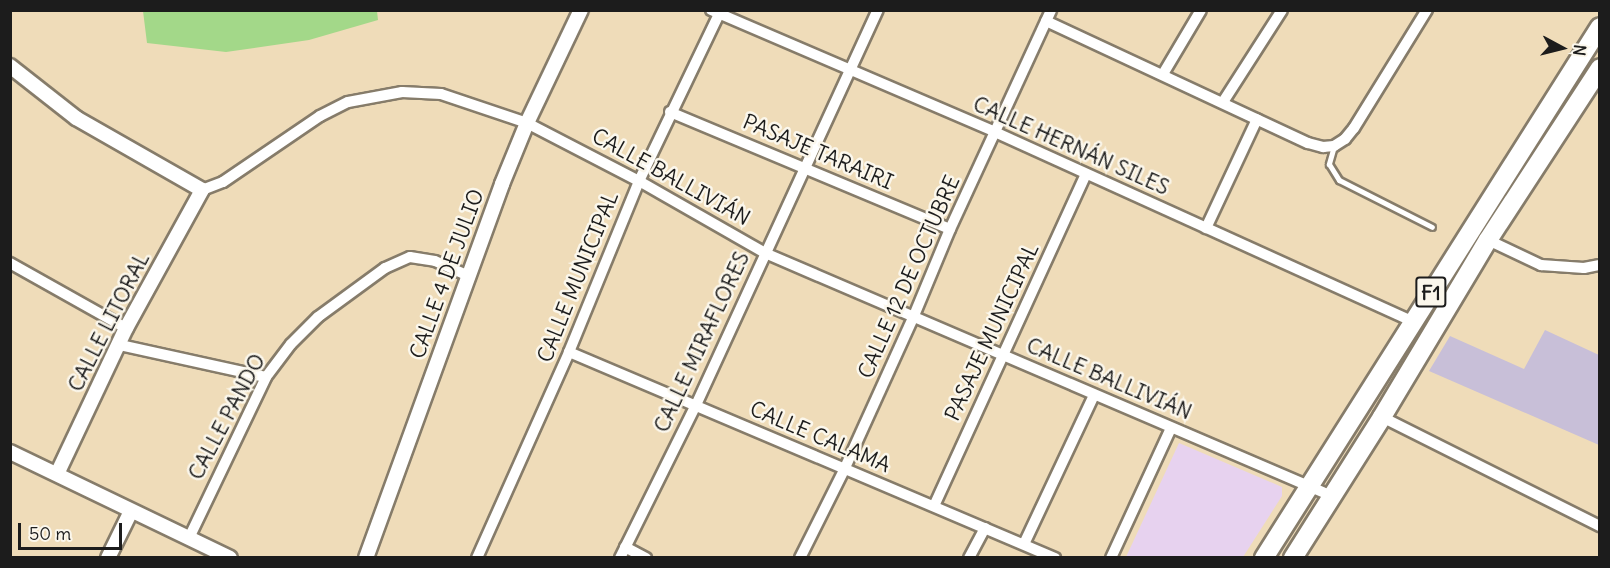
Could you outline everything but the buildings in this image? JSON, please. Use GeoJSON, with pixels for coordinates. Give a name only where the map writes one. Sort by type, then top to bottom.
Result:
{"type":"FeatureCollection","features":[{"type":"Feature","properties":{"kind":"highway","name":"F1"},"geometry":{"type":"LineString","coordinates":[[1264,558],[1599,27]]}},
{"type":"Feature","properties":{"kind":"highway","name":"F1"},"geometry":{"type":"LineString","coordinates":[[1293,558],[1382,417],[1488,240],[1599,68]]}},
{"type":"Feature","properties":{"kind":"street","name":"CALLE 4 DE JULIO"},"geometry":{"type":"LineString","coordinates":[[366,558],[468,276],[527,123],[581,10]]}},
{"type":"Feature","properties":{"kind":"street","name":"CALLE MIRAFLORES"},"geometry":{"type":"LineString","coordinates":[[623,552],[696,405],[804,166],[878,10]]}},
{"type":"Feature","properties":{"kind":"street"},"geometry":{"type":"LineString","coordinates":[[1163,74],[1201,10]]}},
{"type":"Feature","properties":{"kind":"street"},"geometry":{"type":"LineString","coordinates":[[1223,102],[1282,10]]}},
{"type":"Feature","properties":{"kind":"street"},"geometry":{"type":"LineString","coordinates":[[1049,16],[1163,74],[1308,143],[1334,146],[1345,139],[1354,128],[1427,10]]}},
{"type":"Feature","properties":{"kind":"street","name":"CALLE HERNÁN SILES"},"geometry":{"type":"LineString","coordinates":[[715,12],[995,132],[1412,321]]}},
{"type":"Feature","properties":{"kind":"street","name":"CALLE MUNICIPAL"},"geometry":{"type":"LineString","coordinates":[[477,558],[569,352],[639,181],[715,12]]}},
{"type":"Feature","properties":{"kind":"street","name":"CALLE 12 DE OCTUBRE"},"geometry":{"type":"LineString","coordinates":[[800,558],[844,470],[914,318],[950,230],[1049,16]]}},
{"type":"Feature","properties":{"kind":"street"},"geometry":{"type":"LineString","coordinates":[[10,66],[76,118],[202,190]]}},
{"type":"Feature","properties":{"kind":"street","name":"CALLE BALLIVIÁN"},"geometry":{"type":"LineString","coordinates":[[202,190],[223,182],[320,116],[358,100],[402,92],[441,94],[527,123],[639,181],[765,253],[1332,496]]}},
{"type":"Feature","properties":{"kind":"street","name":"PASAJE TARAIRI"},"geometry":{"type":"LineString","coordinates":[[670,111],[950,230]]}},
{"type":"Feature","properties":{"kind":"street"},"geometry":{"type":"LineString","coordinates":[[1206,228],[1257,119]]}},
{"type":"Feature","properties":{"kind":"street","name":"PASAJE MUNICIPAL"},"geometry":{"type":"LineString","coordinates":[[934,506],[1086,174]]}},
{"type":"Feature","properties":{"kind":"street","name":"CALLE LITORAL"},"geometry":{"type":"LineString","coordinates":[[57,474],[120,345],[126,328],[202,190]]}},
{"type":"Feature","properties":{"kind":"street"},"geometry":{"type":"LineString","coordinates":[[1488,240],[1541,265],[1584,268],[1599,265]]}},
{"type":"Feature","properties":{"kind":"street","name":"CALLE PANDO"},"geometry":{"type":"LineString","coordinates":[[189,538],[266,377],[291,344],[318,317],[386,268],[410,257],[435,261],[468,276]]}},
{"type":"Feature","properties":{"kind":"street"},"geometry":{"type":"LineString","coordinates":[[10,263],[126,328]]}},
{"type":"Feature","properties":{"kind":"street"},"geometry":{"type":"LineString","coordinates":[[120,345],[266,377]]}},
{"type":"Feature","properties":{"kind":"street","name":"CALLE CALAMA"},"geometry":{"type":"LineString","coordinates":[[569,352],[1055,558]]}},
{"type":"Feature","properties":{"kind":"street"},"geometry":{"type":"LineString","coordinates":[[1024,544],[1094,395]]}},
{"type":"Feature","properties":{"kind":"street"},"geometry":{"type":"LineString","coordinates":[[1382,417],[1599,526]]}},
{"type":"Feature","properties":{"kind":"street"},"geometry":{"type":"LineString","coordinates":[[1111,558],[1171,428]]}},
{"type":"Feature","properties":{"kind":"street"},"geometry":{"type":"LineString","coordinates":[[10,452],[230,558]]}},
{"type":"Feature","properties":{"kind":"street"},"geometry":{"type":"LineString","coordinates":[[108,558],[131,511]]}},
{"type":"Feature","properties":{"kind":"street"},"geometry":{"type":"LineString","coordinates":[[969,558],[985,528]]}},
{"type":"Feature","properties":{"kind":"street"},"geometry":{"type":"LineString","coordinates":[[623,552],[646,558]]}},
{"type":"Feature","properties":{"kind":"lane"},"geometry":{"type":"LineString","coordinates":[[1334,146],[1329,164],[1339,180],[1432,227]]}},
{"type":"Feature","properties":{"kind":"shaded area"},"geometry":{"type":"Polygon","coordinates":[[[1545,330],[1599,355],[1599,445],[1429,371],[1450,336],[1524,369],[1545,330]]]}},
{"type":"Feature","properties":{"kind":"shaded area"},"geometry":{"type":"Polygon","coordinates":[[[1179,443],[1282,487],[1282,496],[1243,557],[1126,557],[1179,443]]]}},
{"type":"Feature","properties":{"kind":"green space"},"geometry":{"type":"Polygon","coordinates":[[[143,11],[377,11],[378,20],[309,40],[226,52],[147,43],[143,11]]]}}]}
